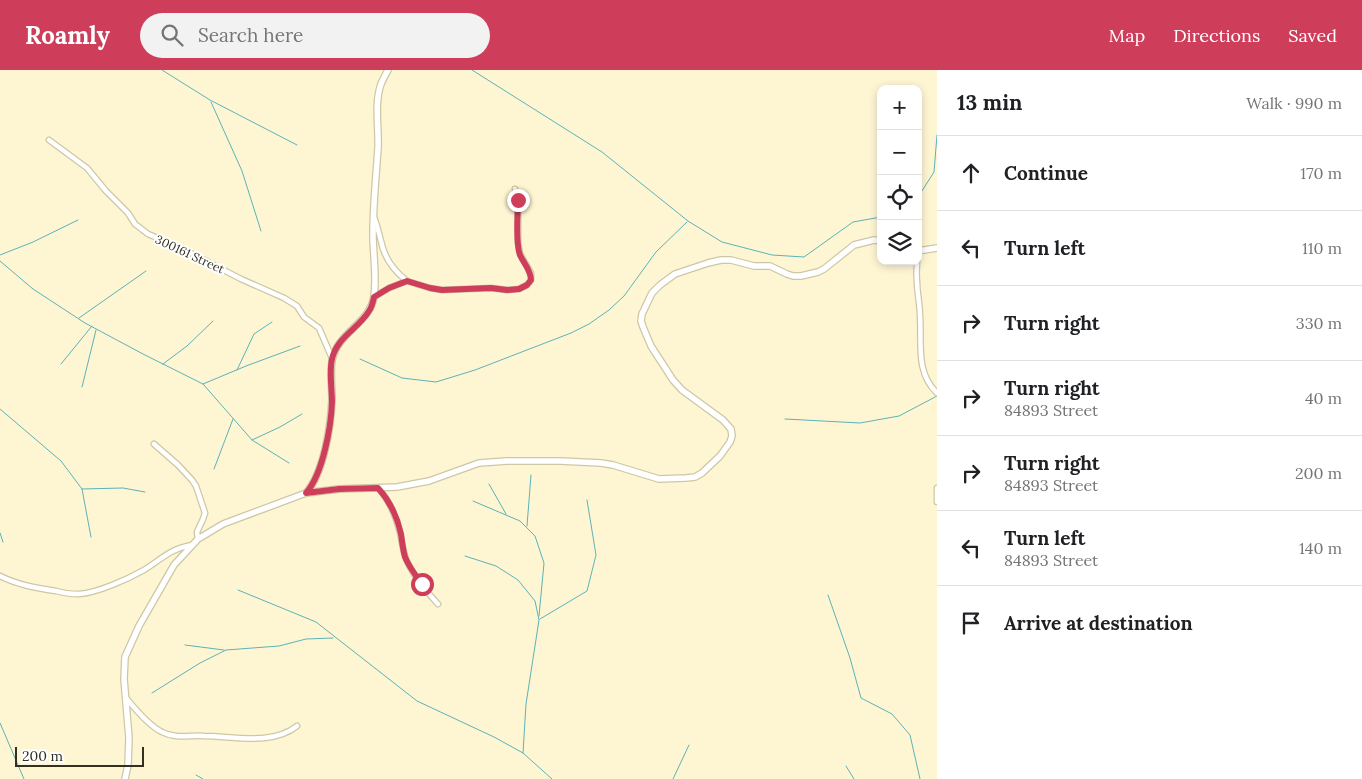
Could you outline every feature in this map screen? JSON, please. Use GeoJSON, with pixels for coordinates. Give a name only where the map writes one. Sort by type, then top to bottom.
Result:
{"type":"FeatureCollection","features":[{"type":"Feature","properties":{"kind":"street"},"geometry":{"type":"LineString","coordinates":[[306,493],[311,487],[321,464],[331,416],[332,358],[337,346],[346,334],[369,312],[374,297],[373,235],[378,146],[378,94],[388,70]]}},
{"type":"Feature","properties":{"kind":"street","name":"300161 Street"},"geometry":{"type":"LineString","coordinates":[[49,140],[87,168],[128,213],[135,224],[148,234],[284,298],[297,306],[304,317],[318,328],[332,358]]}},
{"type":"Feature","properties":{"kind":"street"},"geometry":{"type":"LineString","coordinates":[[374,217],[387,258],[407,281],[442,290],[519,289],[527,285],[531,280],[531,273],[520,254],[518,243],[518,200],[515,189]]}},
{"type":"Feature","properties":{"kind":"street"},"geometry":{"type":"LineString","coordinates":[[125,779],[128,765],[129,738],[124,679],[125,657],[132,640],[174,565],[198,538],[223,524],[306,493],[339,489],[397,488],[429,482],[479,463],[550,461],[600,463],[659,479],[695,477],[720,456],[730,442],[732,436],[731,429],[723,420],[682,390],[673,380],[651,346],[641,321],[642,314],[652,293],[675,274],[721,260],[731,260],[754,266],[770,266],[793,276],[801,276],[818,272],[854,245],[877,240]]}},
{"type":"Feature","properties":{"kind":"street"},"geometry":{"type":"LineString","coordinates":[[922,250],[937,248]]}},
{"type":"Feature","properties":{"kind":"street"},"geometry":{"type":"LineString","coordinates":[[917,265],[916,280],[924,376],[930,387],[937,393]]}},
{"type":"Feature","properties":{"kind":"street"},"geometry":{"type":"LineString","coordinates":[[374,297],[389,288],[407,281]]}},
{"type":"Feature","properties":{"kind":"street"},"geometry":{"type":"LineString","coordinates":[[154,444],[178,465],[196,486],[205,513],[197,532],[198,538]]}},
{"type":"Feature","properties":{"kind":"street"},"geometry":{"type":"LineString","coordinates":[[378,488],[394,511],[405,557],[409,565],[438,604]]}},
{"type":"Feature","properties":{"kind":"street"},"geometry":{"type":"LineString","coordinates":[[937,488],[937,502]]}},
{"type":"Feature","properties":{"kind":"street"},"geometry":{"type":"LineString","coordinates":[[0,576],[12,582],[35,588],[66,593],[88,593],[125,580],[170,552],[192,545]]}},
{"type":"Feature","properties":{"kind":"street"},"geometry":{"type":"LineString","coordinates":[[125,697],[157,729],[163,733],[173,735],[252,739],[287,732],[296,726]]}},
{"type":"Feature","properties":{"kind":"waterway"},"geometry":{"type":"LineString","coordinates":[[162,70],[210,100],[297,145]]}},
{"type":"Feature","properties":{"kind":"waterway"},"geometry":{"type":"LineString","coordinates":[[472,70],[602,152],[688,221],[722,242],[772,255],[804,257],[853,222],[877,218]]}},
{"type":"Feature","properties":{"kind":"waterway"},"geometry":{"type":"LineString","coordinates":[[211,102],[242,171],[261,231]]}},
{"type":"Feature","properties":{"kind":"waterway"},"geometry":{"type":"LineString","coordinates":[[922,191],[934,172],[937,135]]}},
{"type":"Feature","properties":{"kind":"waterway"},"geometry":{"type":"LineString","coordinates":[[0,255],[33,242],[78,220]]}},
{"type":"Feature","properties":{"kind":"waterway"},"geometry":{"type":"LineString","coordinates":[[360,359],[402,378],[436,382],[475,370],[571,333],[589,324],[609,310],[624,296],[656,252],[687,222]]}},
{"type":"Feature","properties":{"kind":"waterway"},"geometry":{"type":"LineString","coordinates":[[0,261],[33,289],[85,323],[203,384],[252,440],[289,463]]}},
{"type":"Feature","properties":{"kind":"waterway"},"geometry":{"type":"LineString","coordinates":[[79,318],[146,271]]}},
{"type":"Feature","properties":{"kind":"waterway"},"geometry":{"type":"LineString","coordinates":[[163,364],[187,346],[213,321]]}},
{"type":"Feature","properties":{"kind":"waterway"},"geometry":{"type":"LineString","coordinates":[[237,370],[254,334],[272,322]]}},
{"type":"Feature","properties":{"kind":"waterway"},"geometry":{"type":"LineString","coordinates":[[61,364],[92,326]]}},
{"type":"Feature","properties":{"kind":"waterway"},"geometry":{"type":"LineString","coordinates":[[82,387],[96,330]]}},
{"type":"Feature","properties":{"kind":"waterway"},"geometry":{"type":"LineString","coordinates":[[203,384],[300,346]]}},
{"type":"Feature","properties":{"kind":"waterway"},"geometry":{"type":"LineString","coordinates":[[785,419],[860,423],[899,416],[937,396]]}},
{"type":"Feature","properties":{"kind":"waterway"},"geometry":{"type":"LineString","coordinates":[[0,409],[61,461],[82,489],[91,537]]}},
{"type":"Feature","properties":{"kind":"waterway"},"geometry":{"type":"LineString","coordinates":[[252,440],[302,414]]}},
{"type":"Feature","properties":{"kind":"waterway"},"geometry":{"type":"LineString","coordinates":[[214,469],[233,419]]}},
{"type":"Feature","properties":{"kind":"waterway"},"geometry":{"type":"LineString","coordinates":[[527,526],[531,475]]}},
{"type":"Feature","properties":{"kind":"waterway"},"geometry":{"type":"LineString","coordinates":[[489,484],[506,514]]}},
{"type":"Feature","properties":{"kind":"waterway"},"geometry":{"type":"LineString","coordinates":[[82,489],[123,488],[145,492]]}},
{"type":"Feature","properties":{"kind":"waterway"},"geometry":{"type":"LineString","coordinates":[[540,619],[587,591],[596,555],[587,500]]}},
{"type":"Feature","properties":{"kind":"waterway"},"geometry":{"type":"LineString","coordinates":[[473,501],[520,521],[535,536],[544,563],[539,616]]}},
{"type":"Feature","properties":{"kind":"waterway"},"geometry":{"type":"LineString","coordinates":[[0,533],[3,542]]}},
{"type":"Feature","properties":{"kind":"waterway"},"geometry":{"type":"LineString","coordinates":[[465,556],[496,566],[518,580],[535,601],[539,620],[526,704],[523,753]]}},
{"type":"Feature","properties":{"kind":"waterway"},"geometry":{"type":"LineString","coordinates":[[238,590],[316,622],[417,701],[494,737],[523,753],[552,779]]}},
{"type":"Feature","properties":{"kind":"waterway"},"geometry":{"type":"LineString","coordinates":[[828,595],[850,658],[861,698],[892,714],[910,735],[920,779]]}},
{"type":"Feature","properties":{"kind":"waterway"},"geometry":{"type":"LineString","coordinates":[[152,693],[200,663],[226,650],[279,646],[306,639],[333,638]]}},
{"type":"Feature","properties":{"kind":"waterway"},"geometry":{"type":"LineString","coordinates":[[185,645],[224,650]]}},
{"type":"Feature","properties":{"kind":"waterway"},"geometry":{"type":"LineString","coordinates":[[0,723],[24,779]]}},
{"type":"Feature","properties":{"kind":"waterway"},"geometry":{"type":"LineString","coordinates":[[673,779],[689,745]]}},
{"type":"Feature","properties":{"kind":"waterway"},"geometry":{"type":"LineString","coordinates":[[846,766],[854,779]]}},
{"type":"Feature","properties":{"kind":"waterway"},"geometry":{"type":"LineString","coordinates":[[196,775],[203,779]]}},
{"type":"Feature","properties":{"kind":"route"},"geometry":{"type":"LineString","coordinates":[[422,584],[405,557],[394,511],[378,488],[339,489],[306,493],[311,487],[321,464],[331,416],[332,358],[337,346],[346,334],[369,312],[374,297],[399,283],[407,281],[442,290],[491,288],[507,290],[519,289],[527,285],[531,280],[531,273],[520,254],[518,243],[518,200]]}}]}
